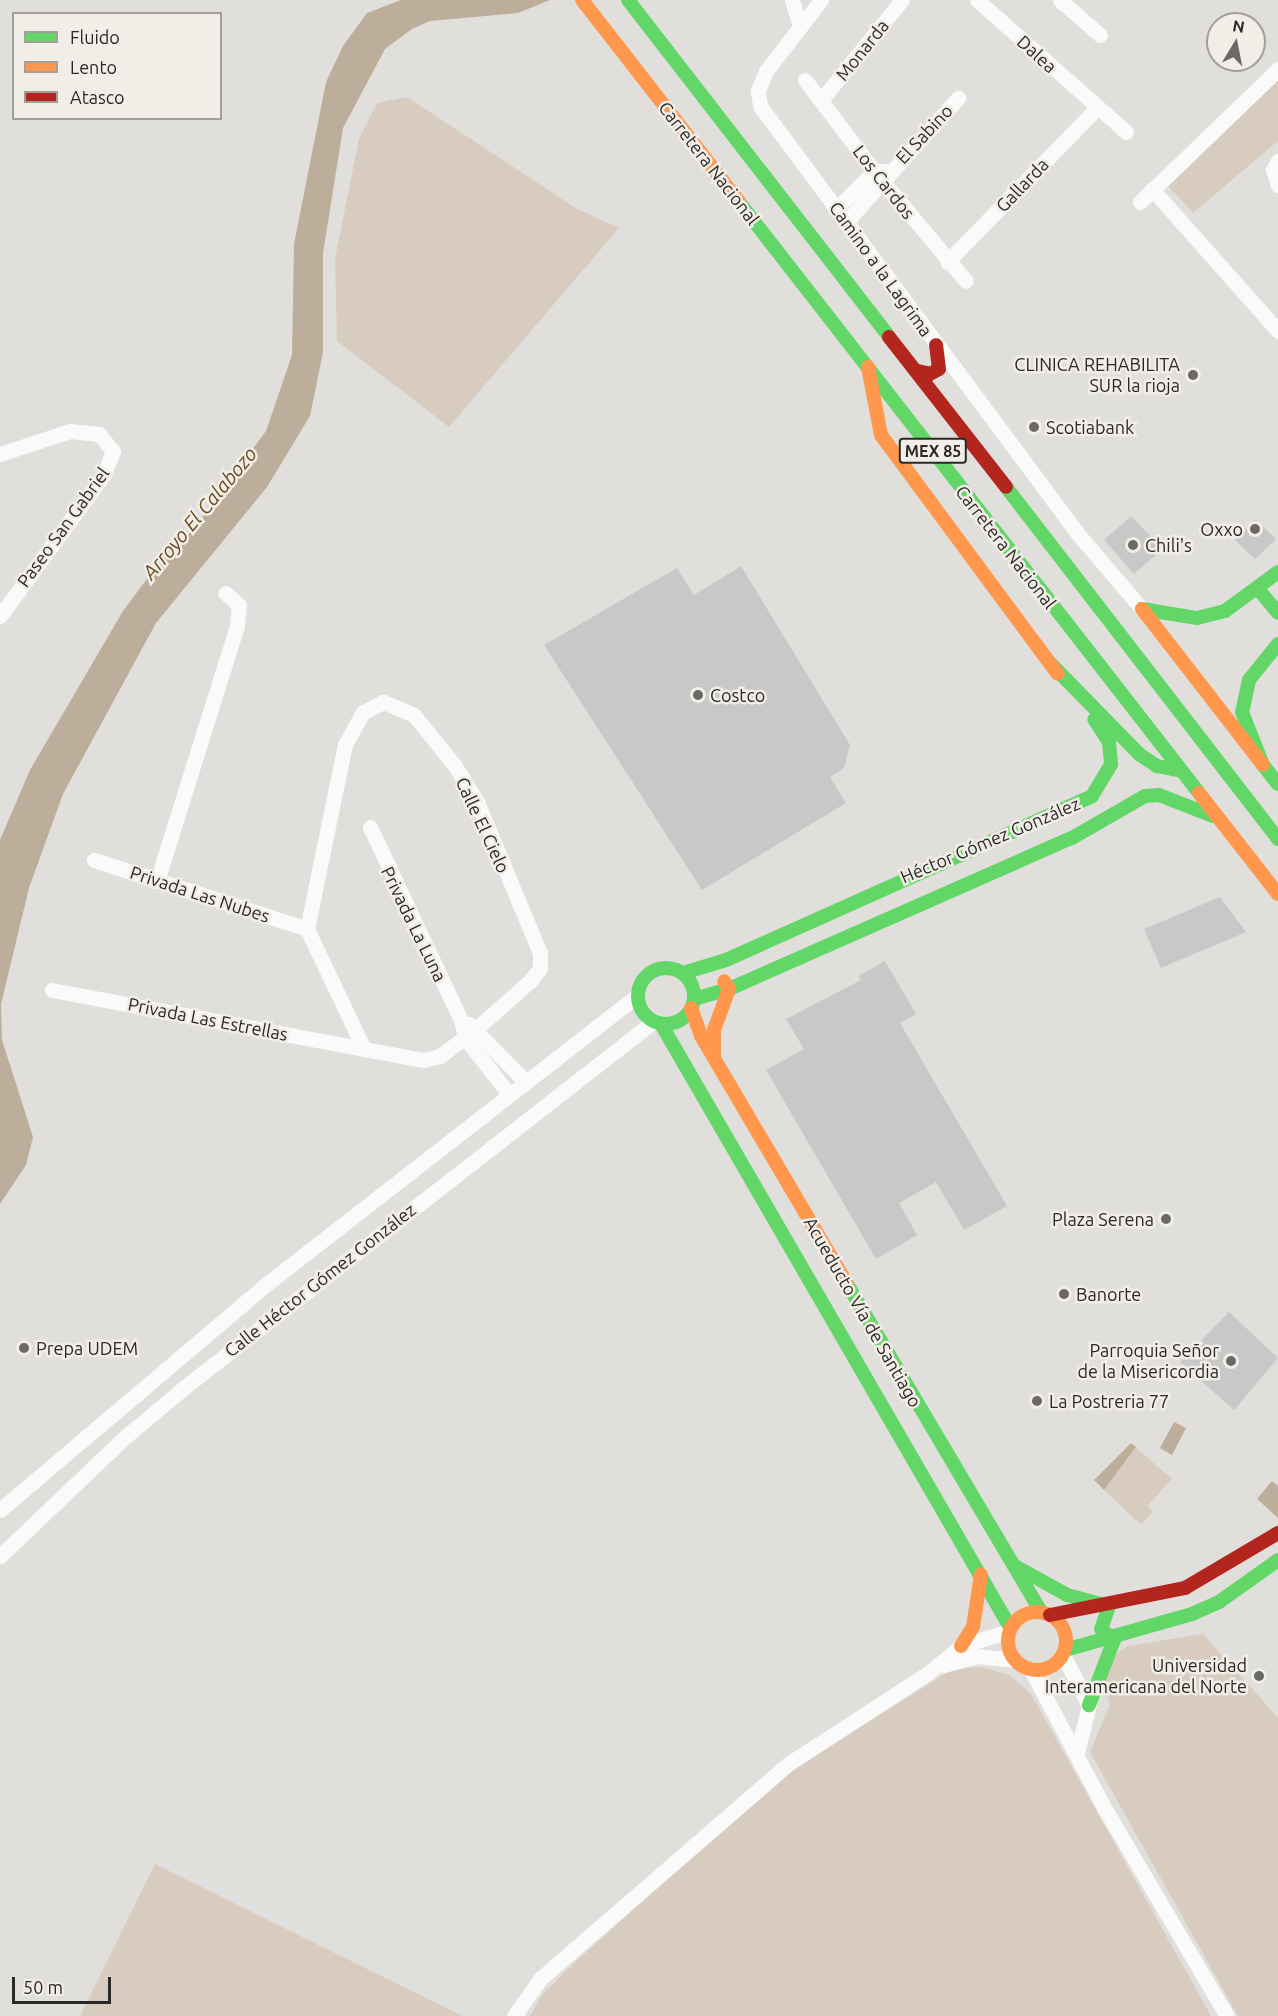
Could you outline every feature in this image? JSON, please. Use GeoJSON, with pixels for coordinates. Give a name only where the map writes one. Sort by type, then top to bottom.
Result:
{"type":"FeatureCollection","features":[{"type":"Feature","properties":{"kind":"main road","name":"Carretera Nacional"},"geometry":{"type":"LineString","coordinates":[[628,0],[918,371],[1278,839]]}},
{"type":"Feature","properties":{"kind":"main road","name":"Carretera Nacional"},"geometry":{"type":"LineString","coordinates":[[585,4],[1177,770],[1278,894]]}},
{"type":"Feature","properties":{"kind":"main road"},"geometry":{"type":"LineString","coordinates":[[918,371],[930,374],[939,369],[936,345]]}},
{"type":"Feature","properties":{"kind":"main road","name":"Héctor Gómez González"},"geometry":{"type":"LineString","coordinates":[[683,973],[726,960],[1092,796],[1108,776],[1109,742],[881,435],[867,367]]}},
{"type":"Feature","properties":{"kind":"main road"},"geometry":{"type":"LineString","coordinates":[[1142,609],[1197,618],[1225,611],[1258,589],[1278,572]]}},
{"type":"Feature","properties":{"kind":"main road"},"geometry":{"type":"LineString","coordinates":[[1258,589],[1278,613]]}},
{"type":"Feature","properties":{"kind":"main road"},"geometry":{"type":"LineString","coordinates":[[1142,609],[1278,784]]}},
{"type":"Feature","properties":{"kind":"main road"},"geometry":{"type":"LineString","coordinates":[[1263,765],[1245,728],[1243,702],[1249,680],[1278,644]]}},
{"type":"Feature","properties":{"kind":"main road"},"geometry":{"type":"LineString","coordinates":[[1049,662],[1139,754],[1157,766],[1177,770]]}},
{"type":"Feature","properties":{"kind":"main road","name":"Héctor Gómez González"},"geometry":{"type":"LineString","coordinates":[[692,1003],[1072,838],[1145,795],[1159,795],[1213,816]]}},
{"type":"Feature","properties":{"kind":"main road"},"geometry":{"type":"LineString","coordinates":[[715,1059],[714,1030],[729,988],[721,974],[726,960]]}},
{"type":"Feature","properties":{"kind":"main road"},"geometry":{"type":"LineString","coordinates":[[656,969],[683,973],[692,1003],[679,1021],[657,1023],[639,1006],[637,996],[641,981],[656,969]]}},
{"type":"Feature","properties":{"kind":"main road","name":"Acueducto Vía de Santiago"},"geometry":{"type":"LineString","coordinates":[[692,1003],[715,1059],[1007,1559],[1045,1614]]}},
{"type":"Feature","properties":{"kind":"main road","name":"Acueducto Vía de Santiago"},"geometry":{"type":"LineString","coordinates":[[657,1023],[981,1575],[1009,1629]]}},
{"type":"Feature","properties":{"kind":"main road"},"geometry":{"type":"LineString","coordinates":[[1278,1533],[1185,1588],[1109,1606],[1022,1616],[1009,1629],[1014,1660],[1031,1670],[1049,1668],[1064,1653],[1114,1640],[1219,1602],[1278,1560]]}},
{"type":"Feature","properties":{"kind":"main road"},"geometry":{"type":"LineString","coordinates":[[1007,1559],[1058,1591],[1109,1606]]}},
{"type":"Feature","properties":{"kind":"main road"},"geometry":{"type":"LineString","coordinates":[[961,1646],[973,1627],[981,1575]]}},
{"type":"Feature","properties":{"kind":"main road"},"geometry":{"type":"LineString","coordinates":[[1109,1606],[1101,1629],[1114,1640]]}},
{"type":"Feature","properties":{"kind":"main road"},"geometry":{"type":"LineString","coordinates":[[1045,1614],[1062,1626],[1064,1653]]}},
{"type":"Feature","properties":{"kind":"main road"},"geometry":{"type":"LineString","coordinates":[[1089,1705],[1114,1640]]}},
{"type":"Feature","properties":{"kind":"street"},"geometry":{"type":"LineString","coordinates":[[792,0],[800,27]]}},
{"type":"Feature","properties":{"kind":"street","name":"Monarda"},"geometry":{"type":"LineString","coordinates":[[822,99],[902,0]]}},
{"type":"Feature","properties":{"kind":"street","name":"Dalea"},"geometry":{"type":"LineString","coordinates":[[977,0],[1126,132]]}},
{"type":"Feature","properties":{"kind":"street"},"geometry":{"type":"LineString","coordinates":[[1060,0],[1100,35]]}},
{"type":"Feature","properties":{"kind":"street","name":"Camino a la Lagrima"},"geometry":{"type":"LineString","coordinates":[[815,3],[800,27],[766,71],[758,99],[936,345],[1078,534],[1142,609]]}},
{"type":"Feature","properties":{"kind":"street"},"geometry":{"type":"LineString","coordinates":[[1140,202],[1278,69]]}},
{"type":"Feature","properties":{"kind":"street","name":"Los Cardos"},"geometry":{"type":"LineString","coordinates":[[805,80],[822,99],[874,171]]}},
{"type":"Feature","properties":{"kind":"street","name":"El Sabino"},"geometry":{"type":"LineString","coordinates":[[847,221],[958,98]]}},
{"type":"Feature","properties":{"kind":"street","name":"Gallarda"},"geometry":{"type":"LineString","coordinates":[[947,262],[1097,108]]}},
{"type":"Feature","properties":{"kind":"street"},"geometry":{"type":"LineString","coordinates":[[1278,161],[1273,170],[1278,185]]}},
{"type":"Feature","properties":{"kind":"street","name":"El Sabino"},"geometry":{"type":"LineString","coordinates":[[837,208],[874,171],[887,177]]}},
{"type":"Feature","properties":{"kind":"street","name":"Los Cardos"},"geometry":{"type":"LineString","coordinates":[[887,177],[947,262],[966,280]]}},
{"type":"Feature","properties":{"kind":"street"},"geometry":{"type":"LineString","coordinates":[[1152,189],[1278,331]]}},
{"type":"Feature","properties":{"kind":"street","name":"Paseo San Gabriel"},"geometry":{"type":"LineString","coordinates":[[0,454],[70,431],[99,434],[113,451],[104,474],[0,616]]}},
{"type":"Feature","properties":{"kind":"street"},"geometry":{"type":"LineString","coordinates":[[157,881],[237,626],[239,605],[225,592]]}},
{"type":"Feature","properties":{"kind":"street","name":"Calle El Cielo"},"geometry":{"type":"LineString","coordinates":[[307,929],[345,744],[358,718],[373,704],[406,709],[455,766],[477,802],[540,953],[540,968],[531,980],[471,1033],[432,1059],[364,1049]]}},
{"type":"Feature","properties":{"kind":"street","name":"Privada La Luna"},"geometry":{"type":"LineString","coordinates":[[370,827],[461,1020],[471,1033]]}},
{"type":"Feature","properties":{"kind":"street","name":"Privada Las Nubes"},"geometry":{"type":"LineString","coordinates":[[94,860],[307,929]]}},
{"type":"Feature","properties":{"kind":"street"},"geometry":{"type":"LineString","coordinates":[[307,929],[364,1049]]}},
{"type":"Feature","properties":{"kind":"street","name":"Privada Las Estrellas"},"geometry":{"type":"LineString","coordinates":[[52,990],[364,1049]]}},
{"type":"Feature","properties":{"kind":"street","name":"Calle Héctor Gómez González"},"geometry":{"type":"LineString","coordinates":[[0,1510],[264,1286],[357,1216],[525,1081],[637,996]]}},
{"type":"Feature","properties":{"kind":"street","name":"Calle Héctor Gómez González"},"geometry":{"type":"LineString","coordinates":[[0,1556],[125,1437],[375,1235],[657,1023]]}},
{"type":"Feature","properties":{"kind":"street"},"geometry":{"type":"LineString","coordinates":[[471,1033],[496,1050],[525,1081]]}},
{"type":"Feature","properties":{"kind":"street"},"geometry":{"type":"LineString","coordinates":[[471,1033],[484,1061],[509,1094]]}},
{"type":"Feature","properties":{"kind":"street"},"geometry":{"type":"LineString","coordinates":[[484,1061],[496,1050]]}},
{"type":"Feature","properties":{"kind":"street"},"geometry":{"type":"LineString","coordinates":[[357,1216],[375,1235]]}},
{"type":"Feature","properties":{"kind":"street"},"geometry":{"type":"LineString","coordinates":[[514,2016],[541,1978],[737,1804],[788,1764],[928,1673],[961,1646],[1009,1629]]}},
{"type":"Feature","properties":{"kind":"street"},"geometry":{"type":"LineString","coordinates":[[1064,1653],[1089,1705],[1077,1753]]}},
{"type":"Feature","properties":{"kind":"street"},"geometry":{"type":"LineString","coordinates":[[928,1673],[977,1656],[1014,1660]]}},
{"type":"Feature","properties":{"kind":"street"},"geometry":{"type":"LineString","coordinates":[[1031,1670],[1227,2016]]}},
{"type":"Feature","properties":{"kind":"shaded area"},"geometry":{"type":"Polygon","coordinates":[[[401,0],[550,0],[518,13],[430,21],[412,29],[385,49],[343,128],[323,253],[323,352],[310,416],[267,487],[156,623],[63,794],[29,888],[1,1004],[2,1040],[33,1137],[26,1165],[0,1204],[0,840],[30,770],[123,611],[167,552],[192,531],[266,431],[292,355],[294,244],[326,82],[343,46],[367,13],[401,0]]]}},
{"type":"Feature","properties":{"kind":"shaded area"},"geometry":{"type":"Polygon","coordinates":[[[1278,78],[1278,141],[1193,213],[1166,184],[1278,78]]]}},
{"type":"Feature","properties":{"kind":"shaded area"},"geometry":{"type":"Polygon","coordinates":[[[407,97],[577,209],[619,228],[449,427],[337,341],[335,259],[359,139],[377,103],[407,97]]]}},
{"type":"Feature","properties":{"kind":"shaded area"},"geometry":{"type":"Polygon","coordinates":[[[1174,1422],[1186,1428],[1172,1455],[1160,1448],[1174,1422]]]}},
{"type":"Feature","properties":{"kind":"shaded area"},"geometry":{"type":"Polygon","coordinates":[[[1131,1443],[1136,1447],[1104,1490],[1094,1480],[1131,1443]]]}},
{"type":"Feature","properties":{"kind":"shaded area"},"geometry":{"type":"Polygon","coordinates":[[[1136,1448],[1172,1479],[1147,1506],[1153,1512],[1141,1525],[1104,1490],[1136,1448]]]}},
{"type":"Feature","properties":{"kind":"shaded area"},"geometry":{"type":"Polygon","coordinates":[[[1272,1481],[1278,1486],[1278,1518],[1257,1499],[1272,1481]]]}},
{"type":"Feature","properties":{"kind":"shaded area"},"geometry":{"type":"Polygon","coordinates":[[[1203,1634],[1278,1718],[1278,2016],[1238,2016],[1090,1752],[1110,1705],[1105,1682],[1113,1656],[1128,1646],[1203,1634]]]}},
{"type":"Feature","properties":{"kind":"shaded area"},"geometry":{"type":"Polygon","coordinates":[[[982,1667],[1009,1675],[1031,1694],[1211,2016],[530,2016],[542,1995],[571,1966],[779,1778],[953,1669],[982,1667]]]}},
{"type":"Feature","properties":{"kind":"shaded area"},"geometry":{"type":"Polygon","coordinates":[[[155,1864],[462,2016],[80,2016],[155,1864]]]}},
{"type":"Feature","properties":{"kind":"building","name":"Chili's"},"geometry":{"type":"Polygon","coordinates":[[[1131,516],[1163,549],[1134,574],[1104,540],[1131,516]]]}},
{"type":"Feature","properties":{"kind":"building","name":"Oxxo"},"geometry":{"type":"Polygon","coordinates":[[[1255,519],[1276,539],[1255,559],[1235,540],[1255,519]]]}},
{"type":"Feature","properties":{"kind":"building","name":"Costco"},"geometry":{"type":"Polygon","coordinates":[[[741,566],[850,745],[844,768],[830,777],[846,803],[702,890],[544,645],[677,568],[694,595],[741,566]]]}},
{"type":"Feature","properties":{"kind":"building"},"geometry":{"type":"Polygon","coordinates":[[[1220,897],[1246,932],[1161,968],[1144,929],[1220,897]]]}},
{"type":"Feature","properties":{"kind":"building"},"geometry":{"type":"Polygon","coordinates":[[[885,961],[916,1014],[900,1023],[1007,1206],[964,1230],[936,1182],[899,1203],[917,1235],[876,1259],[766,1070],[804,1049],[786,1019],[861,980],[858,976],[885,961]]]}},
{"type":"Feature","properties":{"kind":"building","name":"Parroquia Señor de la Misericordia"},"geometry":{"type":"Polygon","coordinates":[[[1229,1312],[1278,1358],[1234,1410],[1180,1362],[1229,1312]]]}},
{"type":"Feature","properties":{"kind":"traffic: fast"},"geometry":{"type":"LineString","coordinates":[[628,0],[889,337]]}},
{"type":"Feature","properties":{"kind":"traffic: fast"},"geometry":{"type":"LineString","coordinates":[[739,202],[1199,793]]}},
{"type":"Feature","properties":{"kind":"traffic: fast"},"geometry":{"type":"LineString","coordinates":[[1006,487],[1278,839]]}},
{"type":"Feature","properties":{"kind":"traffic: fast"},"geometry":{"type":"LineString","coordinates":[[1142,609],[1197,618],[1225,611],[1278,572]]}},
{"type":"Feature","properties":{"kind":"traffic: fast"},"geometry":{"type":"LineString","coordinates":[[1258,589],[1278,613]]}},
{"type":"Feature","properties":{"kind":"traffic: fast"},"geometry":{"type":"LineString","coordinates":[[1278,644],[1249,680],[1242,712],[1263,765],[1278,784]]}},
{"type":"Feature","properties":{"kind":"traffic: fast"},"geometry":{"type":"LineString","coordinates":[[1049,662],[1139,754],[1157,766],[1177,770]]}},
{"type":"Feature","properties":{"kind":"traffic: fast"},"geometry":{"type":"LineString","coordinates":[[683,973],[726,960],[1092,796],[1111,764],[1109,742],[1094,719]]}},
{"type":"Feature","properties":{"kind":"traffic: fast"},"geometry":{"type":"LineString","coordinates":[[694,999],[729,989],[1072,838],[1145,796],[1159,795],[1213,816]]}},
{"type":"Feature","properties":{"kind":"traffic: fast"},"geometry":{"type":"LineString","coordinates":[[661,968],[671,968],[686,976],[692,985],[694,996],[692,1007],[686,1016],[671,1024],[661,1024],[650,1019],[643,1012],[638,1001],[638,991],[643,980],[650,973],[661,968]]}},
{"type":"Feature","properties":{"kind":"traffic: fast"},"geometry":{"type":"LineString","coordinates":[[661,1024],[1010,1627]]}},
{"type":"Feature","properties":{"kind":"traffic: fast"},"geometry":{"type":"LineString","coordinates":[[846,1282],[1041,1612]]}},
{"type":"Feature","properties":{"kind":"traffic: fast"},"geometry":{"type":"LineString","coordinates":[[1065,1650],[1192,1614],[1219,1602],[1278,1560]]}},
{"type":"Feature","properties":{"kind":"traffic: fast"},"geometry":{"type":"LineString","coordinates":[[1015,1566],[1067,1595],[1109,1606],[1101,1629],[1114,1640],[1089,1705]]}},
{"type":"Feature","properties":{"kind":"traffic: slow"},"geometry":{"type":"LineString","coordinates":[[582,0],[739,202]]}},
{"type":"Feature","properties":{"kind":"traffic: slow"},"geometry":{"type":"LineString","coordinates":[[868,367],[881,435],[1058,674]]}},
{"type":"Feature","properties":{"kind":"traffic: slow"},"geometry":{"type":"LineString","coordinates":[[1142,609],[1263,765]]}},
{"type":"Feature","properties":{"kind":"traffic: slow"},"geometry":{"type":"LineString","coordinates":[[1199,793],[1278,894]]}},
{"type":"Feature","properties":{"kind":"traffic: slow"},"geometry":{"type":"LineString","coordinates":[[714,1057],[714,1030],[729,989],[724,981]]}},
{"type":"Feature","properties":{"kind":"traffic: slow"},"geometry":{"type":"LineString","coordinates":[[691,1008],[701,1036],[846,1282]]}},
{"type":"Feature","properties":{"kind":"traffic: slow"},"geometry":{"type":"LineString","coordinates":[[961,1646],[973,1627],[981,1575]]}},
{"type":"Feature","properties":{"kind":"traffic: slow"},"geometry":{"type":"LineString","coordinates":[[1031,1612],[1043,1612],[1058,1620],[1066,1635],[1066,1641],[1066,1647],[1058,1662],[1043,1670],[1031,1670],[1016,1662],[1008,1647],[1008,1635],[1016,1620],[1031,1612]]}},
{"type":"Feature","properties":{"kind":"traffic: jam"},"geometry":{"type":"LineString","coordinates":[[889,337],[1006,487]]}},
{"type":"Feature","properties":{"kind":"traffic: jam"},"geometry":{"type":"LineString","coordinates":[[918,371],[930,374],[939,369],[936,345]]}},
{"type":"Feature","properties":{"kind":"traffic: jam"},"geometry":{"type":"LineString","coordinates":[[1050,1615],[1185,1588],[1278,1533]]}},
{"type":"Feature","properties":{"kind":"place","name":"CLINICA REHABILITA SUR la rioja"},"geometry":{"type":"Point","coordinates":[1193,375]}},
{"type":"Feature","properties":{"kind":"place","name":"Scotiabank"},"geometry":{"type":"Point","coordinates":[1034,427]}},
{"type":"Feature","properties":{"kind":"place","name":"Oxxo"},"geometry":{"type":"Point","coordinates":[1255,529]}},
{"type":"Feature","properties":{"kind":"place","name":"Chili's"},"geometry":{"type":"Point","coordinates":[1133,545]}},
{"type":"Feature","properties":{"kind":"place","name":"Costco"},"geometry":{"type":"Point","coordinates":[698,695]}},
{"type":"Feature","properties":{"kind":"place","name":"Plaza Serena"},"geometry":{"type":"Point","coordinates":[1166,1219]}},
{"type":"Feature","properties":{"kind":"place","name":"Banorte"},"geometry":{"type":"Point","coordinates":[1064,1294]}},
{"type":"Feature","properties":{"kind":"place","name":"Prepa UDEM"},"geometry":{"type":"Point","coordinates":[24,1348]}},
{"type":"Feature","properties":{"kind":"place","name":"Parroquia Señor de la Misericordia"},"geometry":{"type":"Point","coordinates":[1231,1361]}},
{"type":"Feature","properties":{"kind":"place","name":"La Postreria 77"},"geometry":{"type":"Point","coordinates":[1037,1401]}},
{"type":"Feature","properties":{"kind":"place","name":"Universidad Interamericana del Norte"},"geometry":{"type":"Point","coordinates":[1259,1676]}},
{"type":"Feature","properties":{"kind":"water label","name":"Arroyo El Calabozo"},"geometry":{"type":"Point","coordinates":[199,513]}}]}
